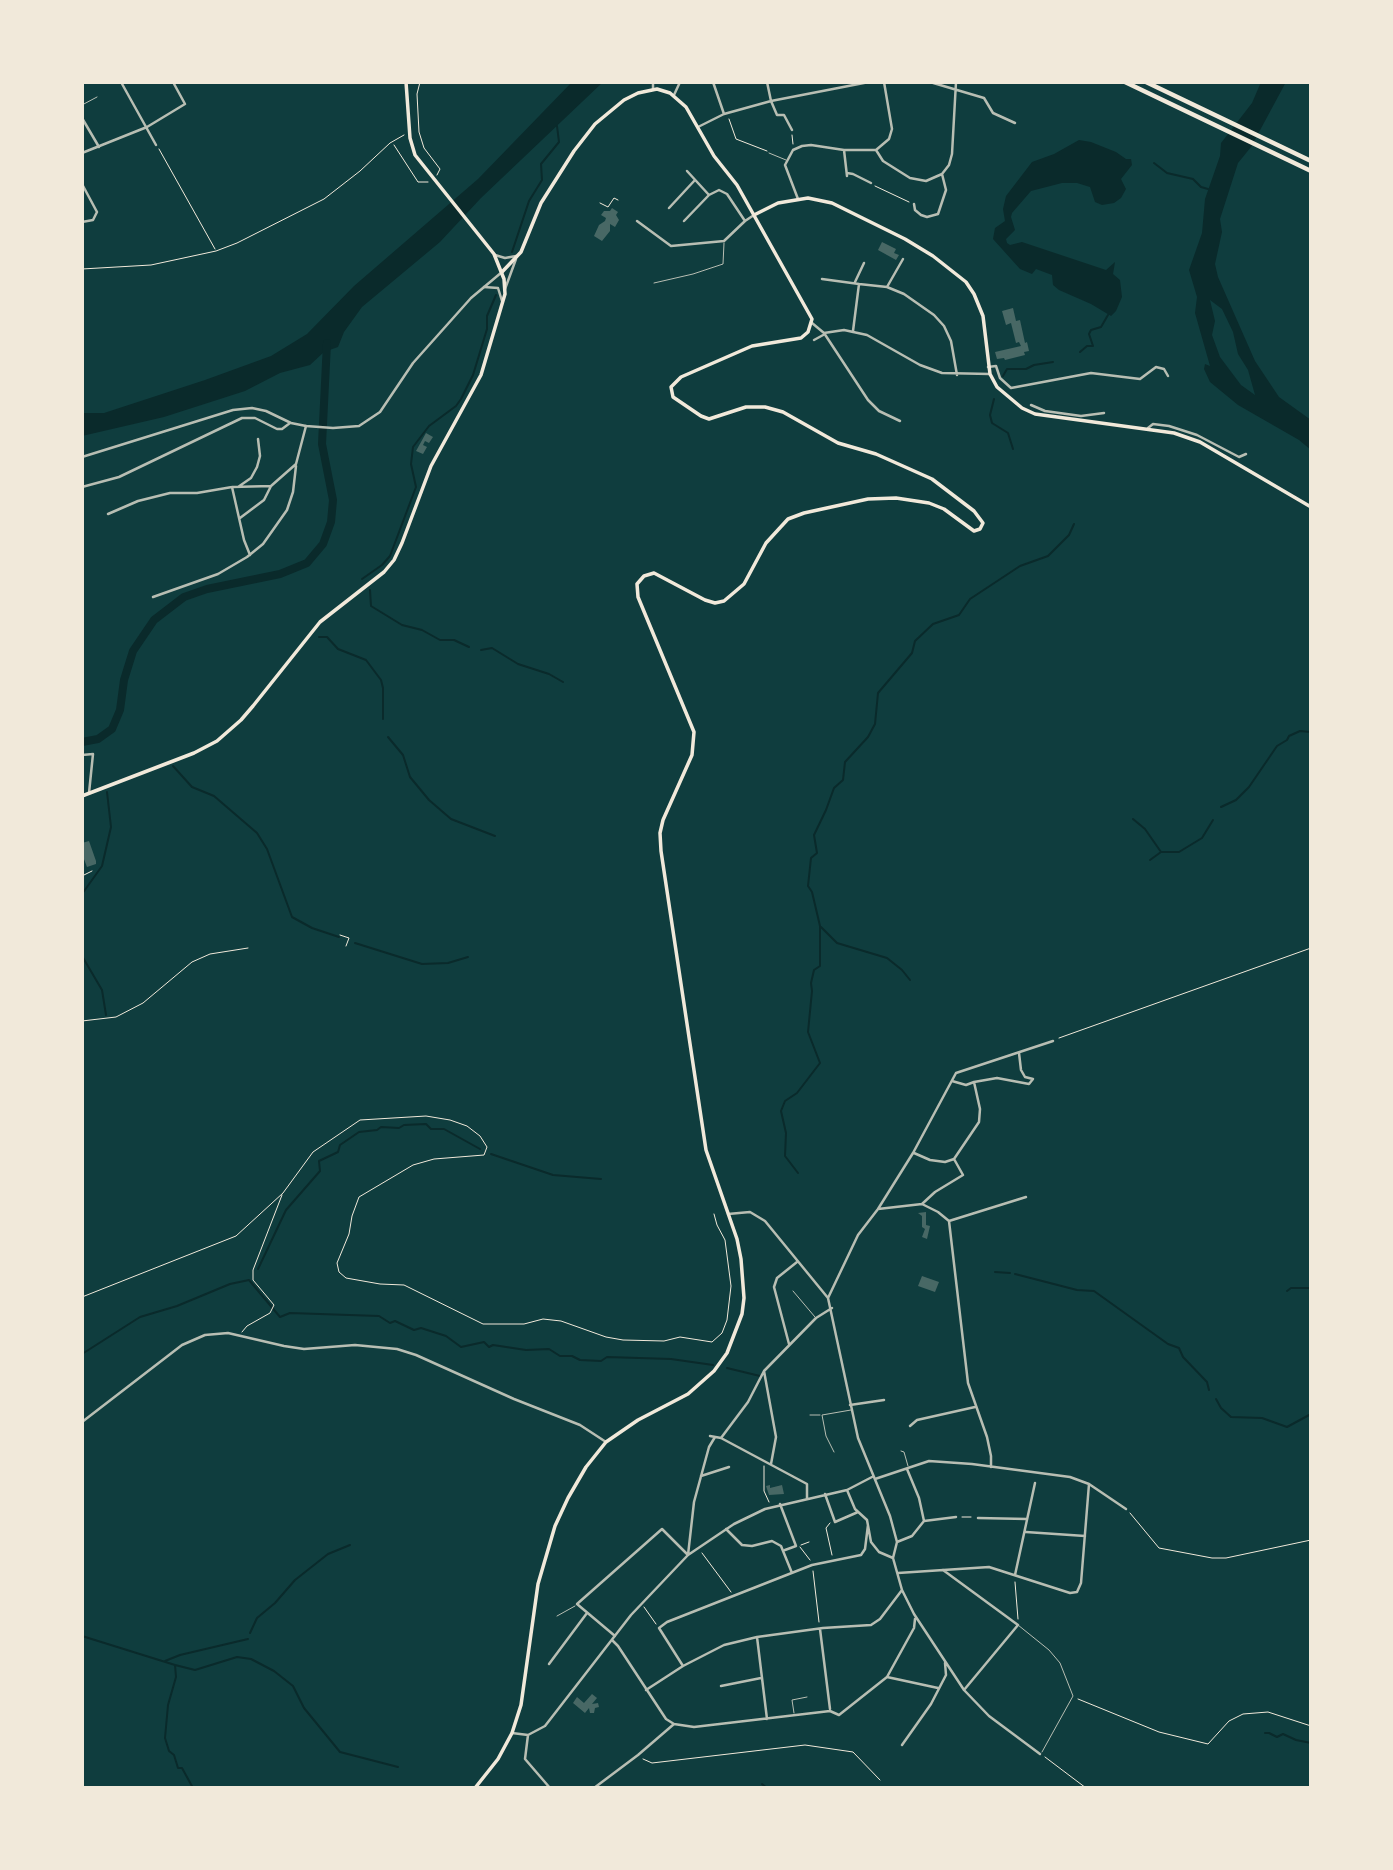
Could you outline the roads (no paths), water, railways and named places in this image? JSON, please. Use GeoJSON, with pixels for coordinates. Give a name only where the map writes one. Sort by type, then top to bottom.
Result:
{"type":"FeatureCollection","features":[{"type":"Feature","properties":{"kind":"highway"},"geometry":{"type":"LineString","coordinates":[[1125,82],[1311,172]]}},
{"type":"Feature","properties":{"kind":"highway"},"geometry":{"type":"LineString","coordinates":[[1146,82],[1311,161]]}},
{"type":"Feature","properties":{"kind":"main road"},"geometry":{"type":"LineString","coordinates":[[82,796],[194,752],[229,731],[253,706],[320,622],[384,572],[394,560],[431,466],[481,375],[505,289],[502,272],[494,254],[415,155],[411,144],[406,82]]}},
{"type":"Feature","properties":{"kind":"main road"},"geometry":{"type":"LineString","coordinates":[[475,1788],[498,1759],[512,1734],[521,1705],[538,1584],[545,1556],[568,1498],[586,1468],[607,1442],[638,1420],[688,1394],[714,1371],[727,1353],[738,1330],[744,1298],[741,1259],[706,1150],[660,833],[667,808],[692,755],[694,732],[636,587],[640,579],[654,573],[709,601],[724,601],[744,584],[766,543],[788,519],[868,499],[896,498],[923,502],[944,509],[972,530],[979,530],[982,526],[980,517],[932,479],[876,454],[838,443],[787,413],[751,406],[736,408],[715,419],[706,419],[671,394],[671,385],[681,377],[752,346],[801,338],[808,332],[811,323],[809,312],[737,185],[714,156],[686,107],[674,95],[653,89],[638,93],[624,100],[603,117],[584,138],[541,203],[518,257],[502,272]]}},
{"type":"Feature","properties":{"kind":"main road"},"geometry":{"type":"LineString","coordinates":[[754,215],[778,203],[808,198],[832,203],[872,222],[933,256],[966,282],[983,316],[990,374],[997,387],[1022,408],[1035,414],[1083,418],[1174,433],[1200,442],[1311,507]]}},
{"type":"Feature","properties":{"kind":"street"},"geometry":{"type":"LineString","coordinates":[[121,82],[156,145]]}},
{"type":"Feature","properties":{"kind":"street"},"geometry":{"type":"LineString","coordinates":[[82,153],[147,127],[185,104],[173,82]]}},
{"type":"Feature","properties":{"kind":"street"},"geometry":{"type":"LineString","coordinates":[[653,82],[653,89]]}},
{"type":"Feature","properties":{"kind":"street"},"geometry":{"type":"LineString","coordinates":[[674,95],[680,82]]}},
{"type":"Feature","properties":{"kind":"street"},"geometry":{"type":"LineString","coordinates":[[713,82],[726,114]]}},
{"type":"Feature","properties":{"kind":"street"},"geometry":{"type":"LineString","coordinates":[[767,82],[777,115],[785,115],[792,130]]}},
{"type":"Feature","properties":{"kind":"street"},"geometry":{"type":"LineString","coordinates":[[698,127],[726,114],[771,101],[869,82]]}},
{"type":"Feature","properties":{"kind":"street"},"geometry":{"type":"LineString","coordinates":[[798,199],[787,174],[786,160],[793,150],[811,145],[844,150],[876,150],[890,139],[892,128],[884,82]]}},
{"type":"Feature","properties":{"kind":"street"},"geometry":{"type":"LineString","coordinates":[[930,82],[984,98],[993,113],[1015,123]]}},
{"type":"Feature","properties":{"kind":"street"},"geometry":{"type":"LineString","coordinates":[[876,150],[883,161],[910,178],[926,181],[942,174],[949,165],[951,154],[956,82]]}},
{"type":"Feature","properties":{"kind":"street"},"geometry":{"type":"LineString","coordinates":[[82,118],[99,147]]}},
{"type":"Feature","properties":{"kind":"street"},"geometry":{"type":"LineString","coordinates":[[844,150],[847,175],[853,174],[871,183]]}},
{"type":"Feature","properties":{"kind":"street"},"geometry":{"type":"LineString","coordinates":[[687,171],[709,195]]}},
{"type":"Feature","properties":{"kind":"street"},"geometry":{"type":"LineString","coordinates":[[914,204],[915,210],[921,215],[927,217],[938,214],[946,190],[942,174]]}},
{"type":"Feature","properties":{"kind":"street"},"geometry":{"type":"LineString","coordinates":[[669,208],[695,180]]}},
{"type":"Feature","properties":{"kind":"street"},"geometry":{"type":"LineString","coordinates":[[82,184],[97,212],[93,220],[82,222]]}},
{"type":"Feature","properties":{"kind":"street"},"geometry":{"type":"LineString","coordinates":[[684,221],[709,195],[719,190],[727,194],[744,220]]}},
{"type":"Feature","properties":{"kind":"street"},"geometry":{"type":"LineString","coordinates":[[637,220],[671,246],[724,241],[744,220],[754,215]]}},
{"type":"Feature","properties":{"kind":"street"},"geometry":{"type":"LineString","coordinates":[[494,254],[508,258],[518,257],[505,289]]}},
{"type":"Feature","properties":{"kind":"street"},"geometry":{"type":"LineString","coordinates":[[887,287],[903,259]]}},
{"type":"Feature","properties":{"kind":"street"},"geometry":{"type":"LineString","coordinates":[[853,331],[857,283],[864,263]]}},
{"type":"Feature","properties":{"kind":"street"},"geometry":{"type":"LineString","coordinates":[[82,457],[233,410],[259,409],[291,423],[308,426],[359,426],[380,412],[412,363],[471,298],[502,272]]}},
{"type":"Feature","properties":{"kind":"street"},"geometry":{"type":"LineString","coordinates":[[822,279],[887,287],[919,303],[943,326],[951,341],[957,375]]}},
{"type":"Feature","properties":{"kind":"street"},"geometry":{"type":"LineString","coordinates":[[484,287],[498,288],[502,302]]}},
{"type":"Feature","properties":{"kind":"street"},"geometry":{"type":"LineString","coordinates":[[811,323],[824,333],[867,400],[879,411],[900,421]]}},
{"type":"Feature","properties":{"kind":"street"},"geometry":{"type":"LineString","coordinates":[[814,340],[824,333],[853,331],[867,335],[931,370],[957,375],[990,374]]}},
{"type":"Feature","properties":{"kind":"street"},"geometry":{"type":"LineString","coordinates":[[988,367],[996,366],[1000,379],[1011,387],[1091,373],[1140,379],[1156,367],[1164,369],[1168,376]]}},
{"type":"Feature","properties":{"kind":"street"},"geometry":{"type":"LineString","coordinates":[[1031,405],[1045,411],[1083,418],[1104,413]]}},
{"type":"Feature","properties":{"kind":"street"},"geometry":{"type":"LineString","coordinates":[[82,487],[119,477],[242,418],[254,418],[277,429],[291,423]]}},
{"type":"Feature","properties":{"kind":"street"},"geometry":{"type":"LineString","coordinates":[[1149,428],[1153,424],[1169,426],[1197,435],[1239,457],[1246,454]]}},
{"type":"Feature","properties":{"kind":"street"},"geometry":{"type":"LineString","coordinates":[[153,597],[205,580],[250,555],[263,544],[287,510],[293,492],[296,464],[308,426]]}},
{"type":"Feature","properties":{"kind":"street"},"geometry":{"type":"LineString","coordinates":[[238,487],[251,478],[257,467],[260,456],[258,439]]}},
{"type":"Feature","properties":{"kind":"street"},"geometry":{"type":"LineString","coordinates":[[239,518],[264,500],[271,486],[296,464]]}},
{"type":"Feature","properties":{"kind":"street"},"geometry":{"type":"LineString","coordinates":[[108,514],[138,501],[170,493],[271,486]]}},
{"type":"Feature","properties":{"kind":"street"},"geometry":{"type":"LineString","coordinates":[[232,487],[250,555]]}},
{"type":"Feature","properties":{"kind":"street"},"geometry":{"type":"LineString","coordinates":[[82,755],[93,754],[89,793]]}},
{"type":"Feature","properties":{"kind":"street"},"geometry":{"type":"LineString","coordinates":[[828,1298],[858,1235],[878,1209],[913,1153],[956,1073],[1053,1041]]}},
{"type":"Feature","properties":{"kind":"street"},"geometry":{"type":"LineString","coordinates":[[952,1081],[966,1085],[998,1078],[1029,1084],[1034,1079],[1025,1077],[1021,1070],[1019,1053]]}},
{"type":"Feature","properties":{"kind":"street"},"geometry":{"type":"LineString","coordinates":[[913,1153],[930,1160],[945,1162],[954,1159],[979,1122],[980,1109],[974,1082]]}},
{"type":"Feature","properties":{"kind":"street"},"geometry":{"type":"LineString","coordinates":[[922,1204],[934,1192],[963,1175],[954,1159]]}},
{"type":"Feature","properties":{"kind":"street"},"geometry":{"type":"LineString","coordinates":[[949,1222],[1026,1197]]}},
{"type":"Feature","properties":{"kind":"street"},"geometry":{"type":"LineString","coordinates":[[878,1209],[922,1204],[938,1212],[949,1222],[968,1383],[987,1437],[992,1456],[991,1467]]}},
{"type":"Feature","properties":{"kind":"street"},"geometry":{"type":"LineString","coordinates":[[728,1214],[743,1211],[757,1215],[765,1221],[828,1298],[858,1438],[890,1516],[897,1542],[893,1558],[902,1590],[914,1614],[964,1690],[989,1716],[1040,1754]]}},
{"type":"Feature","properties":{"kind":"street"},"geometry":{"type":"LineString","coordinates":[[789,1344],[774,1287],[776,1278],[798,1261]]}},
{"type":"Feature","properties":{"kind":"street"},"geometry":{"type":"LineString","coordinates":[[721,1438],[748,1402],[764,1371],[816,1318],[832,1308]]}},
{"type":"Feature","properties":{"kind":"street"},"geometry":{"type":"LineString","coordinates":[[82,1422],[182,1345],[205,1335],[241,1335],[303,1349],[355,1345],[397,1349],[580,1425],[607,1442]]}},
{"type":"Feature","properties":{"kind":"street"},"geometry":{"type":"LineString","coordinates":[[764,1371],[776,1437],[771,1464]]}},
{"type":"Feature","properties":{"kind":"street"},"geometry":{"type":"LineString","coordinates":[[851,1407],[884,1400]]}},
{"type":"Feature","properties":{"kind":"street"},"geometry":{"type":"LineString","coordinates":[[910,1426],[917,1420],[975,1407]]}},
{"type":"Feature","properties":{"kind":"street"},"geometry":{"type":"LineString","coordinates":[[688,1555],[694,1502],[712,1436],[721,1438],[807,1485],[807,1498]]}},
{"type":"Feature","properties":{"kind":"street"},"geometry":{"type":"LineString","coordinates":[[872,1477],[877,1480],[929,1461],[991,1467],[1070,1477],[1089,1484],[1126,1509]]}},
{"type":"Feature","properties":{"kind":"street"},"geometry":{"type":"LineString","coordinates":[[701,1476],[729,1467]]}},
{"type":"Feature","properties":{"kind":"street"},"geometry":{"type":"LineString","coordinates":[[907,1468],[919,1498],[924,1521]]}},
{"type":"Feature","properties":{"kind":"street"},"geometry":{"type":"LineString","coordinates":[[512,1734],[528,1735],[545,1726],[613,1638],[688,1555],[726,1529],[771,1507],[847,1490],[872,1477]]}},
{"type":"Feature","properties":{"kind":"street"},"geometry":{"type":"LineString","coordinates":[[1015,1575],[1035,1483]]}},
{"type":"Feature","properties":{"kind":"street"},"geometry":{"type":"LineString","coordinates":[[898,1573],[989,1567],[1077,1592],[1081,1584],[1089,1484]]}},
{"type":"Feature","properties":{"kind":"street"},"geometry":{"type":"LineString","coordinates":[[847,1490],[858,1512],[867,1520],[871,1542],[879,1552],[893,1558]]}},
{"type":"Feature","properties":{"kind":"street"},"geometry":{"type":"LineString","coordinates":[[825,1494],[835,1522],[858,1512]]}},
{"type":"Feature","properties":{"kind":"street"},"geometry":{"type":"LineString","coordinates":[[780,1504],[797,1546],[784,1550]]}},
{"type":"Feature","properties":{"kind":"street"},"geometry":{"type":"LineString","coordinates":[[897,1542],[912,1536],[924,1521],[956,1517]]}},
{"type":"Feature","properties":{"kind":"street"},"geometry":{"type":"LineString","coordinates":[[978,1517],[1027,1519]]}},
{"type":"Feature","properties":{"kind":"street"},"geometry":{"type":"LineString","coordinates":[[683,1666],[659,1628],[667,1622],[813,1565],[861,1555],[865,1549],[867,1525]]}},
{"type":"Feature","properties":{"kind":"street"},"geometry":{"type":"LineString","coordinates":[[688,1555],[663,1529],[577,1604],[613,1638],[646,1690],[666,1718],[674,1724],[694,1727],[830,1711],[839,1715],[887,1677],[914,1628],[914,1614]]}},
{"type":"Feature","properties":{"kind":"street"},"geometry":{"type":"LineString","coordinates":[[726,1529],[742,1545],[752,1546],[772,1541],[784,1550],[792,1573]]}},
{"type":"Feature","properties":{"kind":"street"},"geometry":{"type":"LineString","coordinates":[[1024,1532],[1085,1536]]}},
{"type":"Feature","properties":{"kind":"street"},"geometry":{"type":"LineString","coordinates":[[943,1570],[1018,1625],[964,1690]]}},
{"type":"Feature","properties":{"kind":"street"},"geometry":{"type":"LineString","coordinates":[[646,1690],[683,1666],[724,1646],[757,1637],[871,1625],[880,1619],[902,1590]]}},
{"type":"Feature","properties":{"kind":"street"},"geometry":{"type":"LineString","coordinates":[[550,1664],[587,1613]]}},
{"type":"Feature","properties":{"kind":"street"},"geometry":{"type":"LineString","coordinates":[[820,1629],[830,1711]]}},
{"type":"Feature","properties":{"kind":"street"},"geometry":{"type":"LineString","coordinates":[[757,1637],[767,1719]]}},
{"type":"Feature","properties":{"kind":"street"},"geometry":{"type":"LineString","coordinates":[[902,1745],[946,1675],[946,1663]]}},
{"type":"Feature","properties":{"kind":"street"},"geometry":{"type":"LineString","coordinates":[[887,1677],[939,1688]]}},
{"type":"Feature","properties":{"kind":"street"},"geometry":{"type":"LineString","coordinates":[[721,1686],[761,1678]]}},
{"type":"Feature","properties":{"kind":"street"},"geometry":{"type":"LineString","coordinates":[[594,1788],[674,1724]]}},
{"type":"Feature","properties":{"kind":"street"},"geometry":{"type":"LineString","coordinates":[[528,1735],[525,1759],[550,1788]]}},
{"type":"Feature","properties":{"kind":"lane"},"geometry":{"type":"LineString","coordinates":[[82,105],[97,97]]}},
{"type":"Feature","properties":{"kind":"lane"},"geometry":{"type":"LineString","coordinates":[[769,153],[786,160]]}},
{"type":"Feature","properties":{"kind":"lane"},"geometry":{"type":"LineString","coordinates":[[654,283],[723,264],[724,241]]}},
{"type":"Feature","properties":{"kind":"lane"},"geometry":{"type":"LineString","coordinates":[[793,1291],[816,1318]]}},
{"type":"Feature","properties":{"kind":"lane"},"geometry":{"type":"LineString","coordinates":[[810,1415],[822,1415],[851,1407]]}},
{"type":"Feature","properties":{"kind":"lane"},"geometry":{"type":"LineString","coordinates":[[822,1415],[826,1436],[834,1452]]}},
{"type":"Feature","properties":{"kind":"lane"},"geometry":{"type":"LineString","coordinates":[[901,1451],[904,1452],[907,1468]]}},
{"type":"Feature","properties":{"kind":"lane"},"geometry":{"type":"LineString","coordinates":[[557,1616],[577,1604]]}},
{"type":"Feature","properties":{"kind":"lane"},"geometry":{"type":"LineString","coordinates":[[1018,1625],[1049,1650],[1060,1663],[1073,1696],[1040,1754]]}},
{"type":"Feature","properties":{"kind":"lane"},"geometry":{"type":"LineString","coordinates":[[794,1715],[792,1700],[807,1698]]}},
{"type":"Feature","properties":{"kind":"water"},"geometry":{"type":"Polygon","coordinates":[[[572,82],[603,82],[481,198],[440,242],[362,307],[344,332],[338,347],[324,352],[310,365],[280,373],[245,391],[164,417],[82,436],[82,413],[104,413],[205,380],[271,356],[307,334],[354,286],[478,179],[572,82]]]}},
{"type":"Feature","properties":{"kind":"water"},"geometry":{"type":"Polygon","coordinates":[[[1261,82],[1286,82],[1251,147],[1238,163],[1220,219],[1222,232],[1215,264],[1218,277],[1255,361],[1279,397],[1311,420],[1311,450],[1299,440],[1238,405],[1210,382],[1204,369],[1205,364],[1210,366],[1195,313],[1197,297],[1189,270],[1202,233],[1205,199],[1220,156],[1221,143],[1252,103],[1261,82]],[[1210,300],[1215,321],[1212,335],[1220,357],[1241,385],[1255,395],[1248,370],[1238,354],[1233,332],[1222,309],[1210,300]]]}},
{"type":"Feature","properties":{"kind":"water"},"geometry":{"type":"Polygon","coordinates":[[[1079,140],[1091,142],[1131,159],[1132,165],[1121,179],[1126,189],[1121,198],[1114,203],[1102,205],[1095,202],[1090,187],[1077,183],[1062,183],[1031,191],[1012,213],[1015,230],[1006,239],[1010,245],[1022,242],[1106,270],[1115,262],[1113,274],[1120,280],[1122,297],[1111,316],[1059,290],[1053,285],[1052,275],[1036,269],[1032,274],[1020,269],[993,239],[995,228],[1005,221],[1003,209],[1006,196],[1032,162],[1079,140]]]}},
{"type":"Feature","properties":{"kind":"waterway"},"geometry":{"type":"LineString","coordinates":[[512,252],[529,201],[542,180],[541,164],[559,142],[557,126]]}},
{"type":"Feature","properties":{"kind":"waterway"},"geometry":{"type":"LineString","coordinates":[[1154,163],[1167,173],[1193,179],[1201,187],[1208,189]]}},
{"type":"Feature","properties":{"kind":"waterway"},"geometry":{"type":"LineString","coordinates":[[362,579],[390,556],[416,487],[411,464],[413,447],[429,426],[456,406],[461,399],[473,375],[487,329],[487,316],[496,295]]}},
{"type":"Feature","properties":{"kind":"waterway"},"geometry":{"type":"LineString","coordinates":[[1080,352],[1087,346],[1093,346],[1089,334],[1091,330],[1101,327],[1108,315]]}},
{"type":"Feature","properties":{"kind":"waterway"},"geometry":{"type":"LineString","coordinates":[[82,742],[98,739],[112,729],[120,710],[124,680],[133,651],[154,620],[184,597],[207,589],[280,574],[307,563],[323,544],[331,522],[333,500],[322,444],[327,343]]}},
{"type":"Feature","properties":{"kind":"waterway"},"geometry":{"type":"LineString","coordinates":[[1003,376],[1007,369],[1026,369],[1053,362]]}},
{"type":"Feature","properties":{"kind":"waterway"},"geometry":{"type":"LineString","coordinates":[[994,399],[990,415],[992,423],[1008,433],[1013,449]]}},
{"type":"Feature","properties":{"kind":"waterway"},"geometry":{"type":"LineString","coordinates":[[798,1173],[785,1156],[786,1133],[781,1111],[785,1101],[797,1093],[820,1063],[808,1032],[811,983],[814,970],[820,966],[820,926],[812,892],[808,886],[811,858],[817,853],[814,835],[834,788],[843,780],[845,762],[868,737],[875,724],[878,693],[912,653],[915,641],[933,624],[959,615],[970,599],[1020,566],[1048,556],[1069,535],[1074,524]]}},
{"type":"Feature","properties":{"kind":"waterway"},"geometry":{"type":"LineString","coordinates":[[370,590],[371,606],[402,625],[422,630],[440,640],[454,640],[469,647]]}},
{"type":"Feature","properties":{"kind":"waterway"},"geometry":{"type":"LineString","coordinates":[[319,637],[327,637],[338,649],[366,660],[381,680],[383,719]]}},
{"type":"Feature","properties":{"kind":"waterway"},"geometry":{"type":"LineString","coordinates":[[481,650],[492,648],[518,664],[549,674],[563,682]]}},
{"type":"Feature","properties":{"kind":"waterway"},"geometry":{"type":"LineString","coordinates":[[1221,807],[1236,800],[1249,787],[1277,746],[1300,731],[1311,732]]}},
{"type":"Feature","properties":{"kind":"waterway"},"geometry":{"type":"LineString","coordinates":[[388,737],[403,755],[410,777],[429,800],[451,819],[495,836]]}},
{"type":"Feature","properties":{"kind":"waterway"},"geometry":{"type":"LineString","coordinates":[[173,766],[192,787],[214,796],[257,833],[267,849],[292,917],[312,928],[339,937]]}},
{"type":"Feature","properties":{"kind":"waterway"},"geometry":{"type":"LineString","coordinates":[[82,894],[102,866],[111,827],[107,792]]}},
{"type":"Feature","properties":{"kind":"waterway"},"geometry":{"type":"LineString","coordinates":[[1133,819],[1145,829],[1161,852]]}},
{"type":"Feature","properties":{"kind":"waterway"},"geometry":{"type":"LineString","coordinates":[[1150,860],[1161,852],[1179,852],[1202,838],[1213,820]]}},
{"type":"Feature","properties":{"kind":"waterway"},"geometry":{"type":"LineString","coordinates":[[821,927],[837,943],[887,958],[910,980]]}},
{"type":"Feature","properties":{"kind":"waterway"},"geometry":{"type":"LineString","coordinates":[[355,943],[422,964],[448,963],[468,957]]}},
{"type":"Feature","properties":{"kind":"waterway"},"geometry":{"type":"LineString","coordinates":[[82,956],[102,990],[106,1015]]}},
{"type":"Feature","properties":{"kind":"waterway"},"geometry":{"type":"LineString","coordinates":[[258,1269],[286,1210],[320,1171],[319,1161],[338,1152],[340,1145],[359,1132],[381,1127],[399,1128],[404,1125],[426,1124],[431,1129],[444,1129],[480,1149]]}},
{"type":"Feature","properties":{"kind":"waterway"},"geometry":{"type":"LineString","coordinates":[[491,1154],[553,1175],[601,1179]]}},
{"type":"Feature","properties":{"kind":"waterway"},"geometry":{"type":"LineString","coordinates":[[995,1272],[1010,1273]]}},
{"type":"Feature","properties":{"kind":"waterway"},"geometry":{"type":"LineString","coordinates":[[1015,1274],[1077,1290],[1094,1291],[1168,1344],[1179,1348],[1183,1357],[1207,1382],[1209,1390]]}},
{"type":"Feature","properties":{"kind":"waterway"},"geometry":{"type":"LineString","coordinates":[[82,1354],[140,1317],[177,1306],[230,1284],[249,1280],[280,1317],[290,1313],[379,1316],[390,1323],[395,1321],[414,1330],[421,1328],[446,1336],[461,1347],[484,1342],[489,1347],[493,1345],[526,1350],[549,1349],[560,1356],[572,1356],[580,1360],[601,1361],[607,1357],[671,1359],[713,1365]]}},
{"type":"Feature","properties":{"kind":"waterway"},"geometry":{"type":"LineString","coordinates":[[1287,1291],[1291,1288],[1311,1288]]}},
{"type":"Feature","properties":{"kind":"waterway"},"geometry":{"type":"LineString","coordinates":[[727,1368],[760,1376]]}},
{"type":"Feature","properties":{"kind":"waterway"},"geometry":{"type":"LineString","coordinates":[[1216,1399],[1231,1417],[1262,1418],[1287,1427],[1311,1414]]}},
{"type":"Feature","properties":{"kind":"waterway"},"geometry":{"type":"LineString","coordinates":[[250,1633],[257,1618],[275,1603],[295,1580],[328,1554],[350,1545]]}},
{"type":"Feature","properties":{"kind":"waterway"},"geometry":{"type":"LineString","coordinates":[[82,1636],[175,1665],[176,1677],[168,1705],[165,1738],[178,1768],[182,1768],[193,1788]]}},
{"type":"Feature","properties":{"kind":"waterway"},"geometry":{"type":"LineString","coordinates":[[165,1661],[248,1639]]}},
{"type":"Feature","properties":{"kind":"waterway"},"geometry":{"type":"LineString","coordinates":[[175,1665],[195,1670],[237,1657],[251,1659],[274,1671],[293,1686],[304,1708],[340,1752],[398,1767]]}},
{"type":"Feature","properties":{"kind":"waterway"},"geometry":{"type":"LineString","coordinates":[[1265,1733],[1277,1737],[1283,1734],[1311,1743]]}},
{"type":"Feature","properties":{"kind":"waterway"},"geometry":{"type":"LineString","coordinates":[[762,1784],[767,1788]]}}]}
